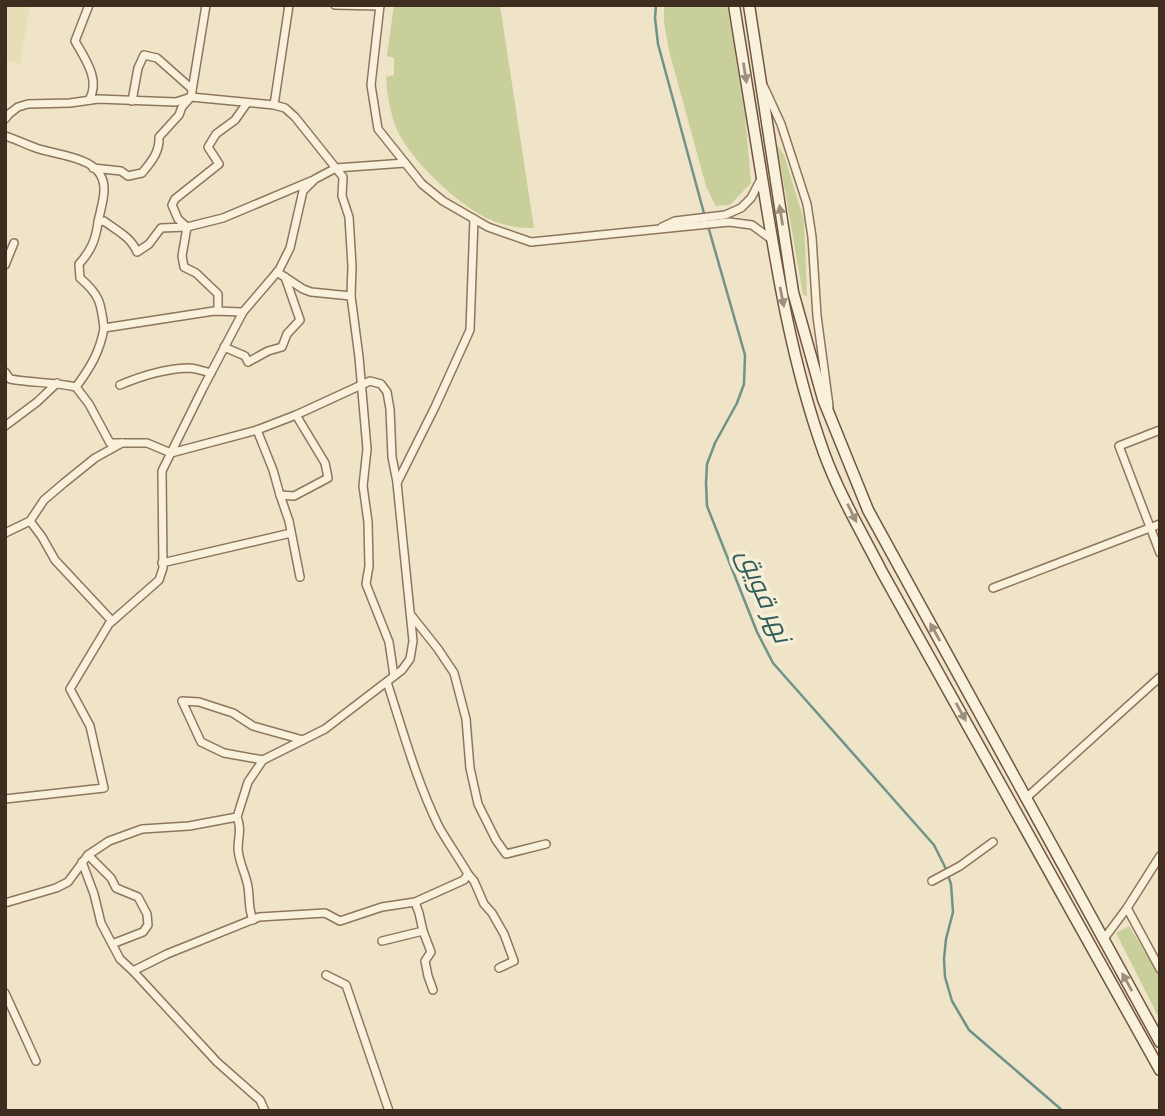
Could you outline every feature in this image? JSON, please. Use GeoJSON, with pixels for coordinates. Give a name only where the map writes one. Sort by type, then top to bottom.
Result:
{"type":"FeatureCollection","features":[{"type":"Feature","properties":{"kind":"main road"},"geometry":{"type":"LineString","coordinates":[[734,5],[771,239],[788,326],[805,393],[825,455],[882,572],[1160,1070]]}},
{"type":"Feature","properties":{"kind":"main road"},"geometry":{"type":"LineString","coordinates":[[749,5],[793,292],[823,399],[868,510],[1157,1037],[1142,1038]]}},
{"type":"Feature","properties":{"kind":"street"},"geometry":{"type":"LineString","coordinates":[[89,5],[75,41],[93,74],[93,93],[89,100]]}},
{"type":"Feature","properties":{"kind":"street"},"geometry":{"type":"LineString","coordinates":[[93,168],[121,171],[128,176],[142,173],[150,163],[159,147],[159,137],[179,115],[191,93],[206,5]]}},
{"type":"Feature","properties":{"kind":"street"},"geometry":{"type":"LineString","coordinates":[[274,105],[289,5]]}},
{"type":"Feature","properties":{"kind":"street"},"geometry":{"type":"LineString","coordinates":[[335,5],[380,6],[371,85],[378,129],[422,184],[443,201],[488,227],[531,242],[727,219],[752,225],[771,239]]}},
{"type":"Feature","properties":{"kind":"street"},"geometry":{"type":"LineString","coordinates":[[132,100],[138,68],[144,55],[157,58],[191,93],[285,108],[343,177],[342,196],[349,217],[351,296],[367,449],[363,486],[368,522],[369,566],[366,584],[389,642],[391,679],[406,746],[418,777],[440,829],[504,934],[514,961],[499,968]]}},
{"type":"Feature","properties":{"kind":"street"},"geometry":{"type":"LineString","coordinates":[[760,78],[780,124],[807,204],[817,316],[831,417]]}},
{"type":"Feature","properties":{"kind":"street"},"geometry":{"type":"LineString","coordinates":[[5,110],[28,104],[89,100],[176,102],[191,93]]}},
{"type":"Feature","properties":{"kind":"street"},"geometry":{"type":"LineString","coordinates":[[187,227],[178,219],[172,205],[219,164],[208,147],[216,134],[235,120],[247,103]]}},
{"type":"Feature","properties":{"kind":"street"},"geometry":{"type":"LineString","coordinates":[[5,119],[18,107]]}},
{"type":"Feature","properties":{"kind":"street"},"geometry":{"type":"LineString","coordinates":[[5,135],[36,148],[73,156],[89,164],[101,176],[104,189],[96,239],[79,264],[80,278],[101,303],[104,328],[101,345],[92,366],[76,387]]}},
{"type":"Feature","properties":{"kind":"street"},"geometry":{"type":"LineString","coordinates":[[98,222],[104,221],[124,235],[137,251],[149,244],[162,228],[187,227],[223,218],[337,168],[405,163]]}},
{"type":"Feature","properties":{"kind":"street"},"geometry":{"type":"LineString","coordinates":[[727,219],[751,198],[762,177]]}},
{"type":"Feature","properties":{"kind":"street"},"geometry":{"type":"LineString","coordinates":[[5,799],[104,788],[90,726],[70,689],[108,624],[159,579],[162,563],[162,471],[243,312],[277,272],[290,248],[303,191],[314,179]]}},
{"type":"Feature","properties":{"kind":"street"},"geometry":{"type":"LineString","coordinates":[[397,483],[470,330],[474,219]]}},
{"type":"Feature","properties":{"kind":"street"},"geometry":{"type":"LineString","coordinates":[[187,227],[182,256],[184,267],[196,273],[218,294],[218,311]]}},
{"type":"Feature","properties":{"kind":"street"},"geometry":{"type":"LineString","coordinates":[[5,265],[14,243]]}},
{"type":"Feature","properties":{"kind":"street"},"geometry":{"type":"LineString","coordinates":[[277,272],[311,292],[351,296]]}},
{"type":"Feature","properties":{"kind":"street"},"geometry":{"type":"LineString","coordinates":[[225,347],[245,356],[248,362],[282,347],[287,334],[300,320],[285,277]]}},
{"type":"Feature","properties":{"kind":"street"},"geometry":{"type":"LineString","coordinates":[[104,328],[218,311],[243,312]]}},
{"type":"Feature","properties":{"kind":"street"},"geometry":{"type":"LineString","coordinates":[[120,385],[159,373],[190,368],[211,373]]}},
{"type":"Feature","properties":{"kind":"street"},"geometry":{"type":"LineString","coordinates":[[5,372],[10,379],[76,387],[89,404],[110,443],[147,443],[171,453],[257,430],[362,384],[381,384],[387,392],[411,615],[413,641],[410,659],[402,670],[325,729],[263,760],[248,782],[237,817],[241,826],[238,847],[248,887],[248,908],[253,920]]}},
{"type":"Feature","properties":{"kind":"street"},"geometry":{"type":"LineString","coordinates":[[5,426],[57,383]]}},
{"type":"Feature","properties":{"kind":"street"},"geometry":{"type":"LineString","coordinates":[[280,495],[294,496],[328,478],[325,463],[296,415]]}},
{"type":"Feature","properties":{"kind":"street"},"geometry":{"type":"LineString","coordinates":[[257,430],[274,470],[289,521],[300,577]]}},
{"type":"Feature","properties":{"kind":"street"},"geometry":{"type":"LineString","coordinates":[[1160,430],[1118,446],[1160,553]]}},
{"type":"Feature","properties":{"kind":"street"},"geometry":{"type":"LineString","coordinates":[[5,533],[30,521],[44,500],[64,483],[95,458],[123,443]]}},
{"type":"Feature","properties":{"kind":"street"},"geometry":{"type":"LineString","coordinates":[[30,521],[43,537],[55,560],[112,621]]}},
{"type":"Feature","properties":{"kind":"street"},"geometry":{"type":"LineString","coordinates":[[993,588],[1160,524]]}},
{"type":"Feature","properties":{"kind":"street"},"geometry":{"type":"LineString","coordinates":[[162,563],[291,533]]}},
{"type":"Feature","properties":{"kind":"street"},"geometry":{"type":"LineString","coordinates":[[411,615],[454,673],[466,719],[470,768],[478,804],[496,840],[506,854],[546,844]]}},
{"type":"Feature","properties":{"kind":"street"},"geometry":{"type":"LineString","coordinates":[[1025,799],[1160,677]]}},
{"type":"Feature","properties":{"kind":"street"},"geometry":{"type":"LineString","coordinates":[[263,760],[224,753],[201,742],[182,701],[199,702],[233,713],[253,726],[303,740]]}},
{"type":"Feature","properties":{"kind":"street"},"geometry":{"type":"LineString","coordinates":[[5,903],[68,882],[88,855],[109,841],[142,829],[189,826],[237,817]]}},
{"type":"Feature","properties":{"kind":"street"},"geometry":{"type":"LineString","coordinates":[[935,879],[960,866],[993,842]]}},
{"type":"Feature","properties":{"kind":"street"},"geometry":{"type":"LineString","coordinates":[[88,855],[111,878],[116,888],[138,897],[147,914],[148,925],[143,932],[112,944]]}},
{"type":"Feature","properties":{"kind":"street"},"geometry":{"type":"LineString","coordinates":[[1103,940],[1160,856]]}},
{"type":"Feature","properties":{"kind":"street"},"geometry":{"type":"LineString","coordinates":[[82,862],[101,923],[120,959],[217,1062],[260,1100],[265,1111]]}},
{"type":"Feature","properties":{"kind":"street"},"geometry":{"type":"LineString","coordinates":[[133,971],[167,954],[259,917],[325,913],[340,921],[382,907],[415,902],[464,880],[468,874]]}},
{"type":"Feature","properties":{"kind":"street"},"geometry":{"type":"LineString","coordinates":[[415,902],[430,952],[425,961],[433,990]]}},
{"type":"Feature","properties":{"kind":"street"},"geometry":{"type":"LineString","coordinates":[[1127,908],[1160,969]]}},
{"type":"Feature","properties":{"kind":"street"},"geometry":{"type":"LineString","coordinates":[[382,941],[423,931]]}},
{"type":"Feature","properties":{"kind":"street"},"geometry":{"type":"LineString","coordinates":[[326,975],[346,985],[389,1111]]}},
{"type":"Feature","properties":{"kind":"street"},"geometry":{"type":"LineString","coordinates":[[5,993],[36,1061]]}},
{"type":"Feature","properties":{"kind":"shaded area"},"geometry":{"type":"Polygon","coordinates":[[[5,5],[30,5],[20,64],[5,60],[5,5]]]}},
{"type":"Feature","properties":{"kind":"green space"},"geometry":{"type":"Polygon","coordinates":[[[394,5],[500,5],[534,228],[517,227],[491,220],[465,205],[425,169],[404,142],[392,117],[386,84],[386,77],[394,75],[394,58],[387,56],[394,5]]]}},
{"type":"Feature","properties":{"kind":"green space"},"geometry":{"type":"Polygon","coordinates":[[[664,5],[727,5],[745,115],[751,183],[730,205],[716,206],[706,186],[669,51],[664,5]]]}},
{"type":"Feature","properties":{"kind":"green space"},"geometry":{"type":"Polygon","coordinates":[[[777,145],[784,155],[804,220],[807,296],[803,295],[777,145]]]}},
{"type":"Feature","properties":{"kind":"green space"},"geometry":{"type":"Polygon","coordinates":[[[1129,926],[1160,977],[1160,1020],[1116,933],[1129,926]]]}},
{"type":"Feature","properties":{"kind":"waterway","name":"نهر قويق"},"geometry":{"type":"LineString","coordinates":[[656,5],[658,44],[705,217]]}},
{"type":"Feature","properties":{"kind":"waterway","name":"نهر قويق"},"geometry":{"type":"LineString","coordinates":[[708,226],[745,355],[744,384],[707,464],[707,506],[757,632],[773,663],[934,845],[951,884],[953,912],[946,939],[945,977],[952,1001],[969,1030],[1063,1111]]}}]}
